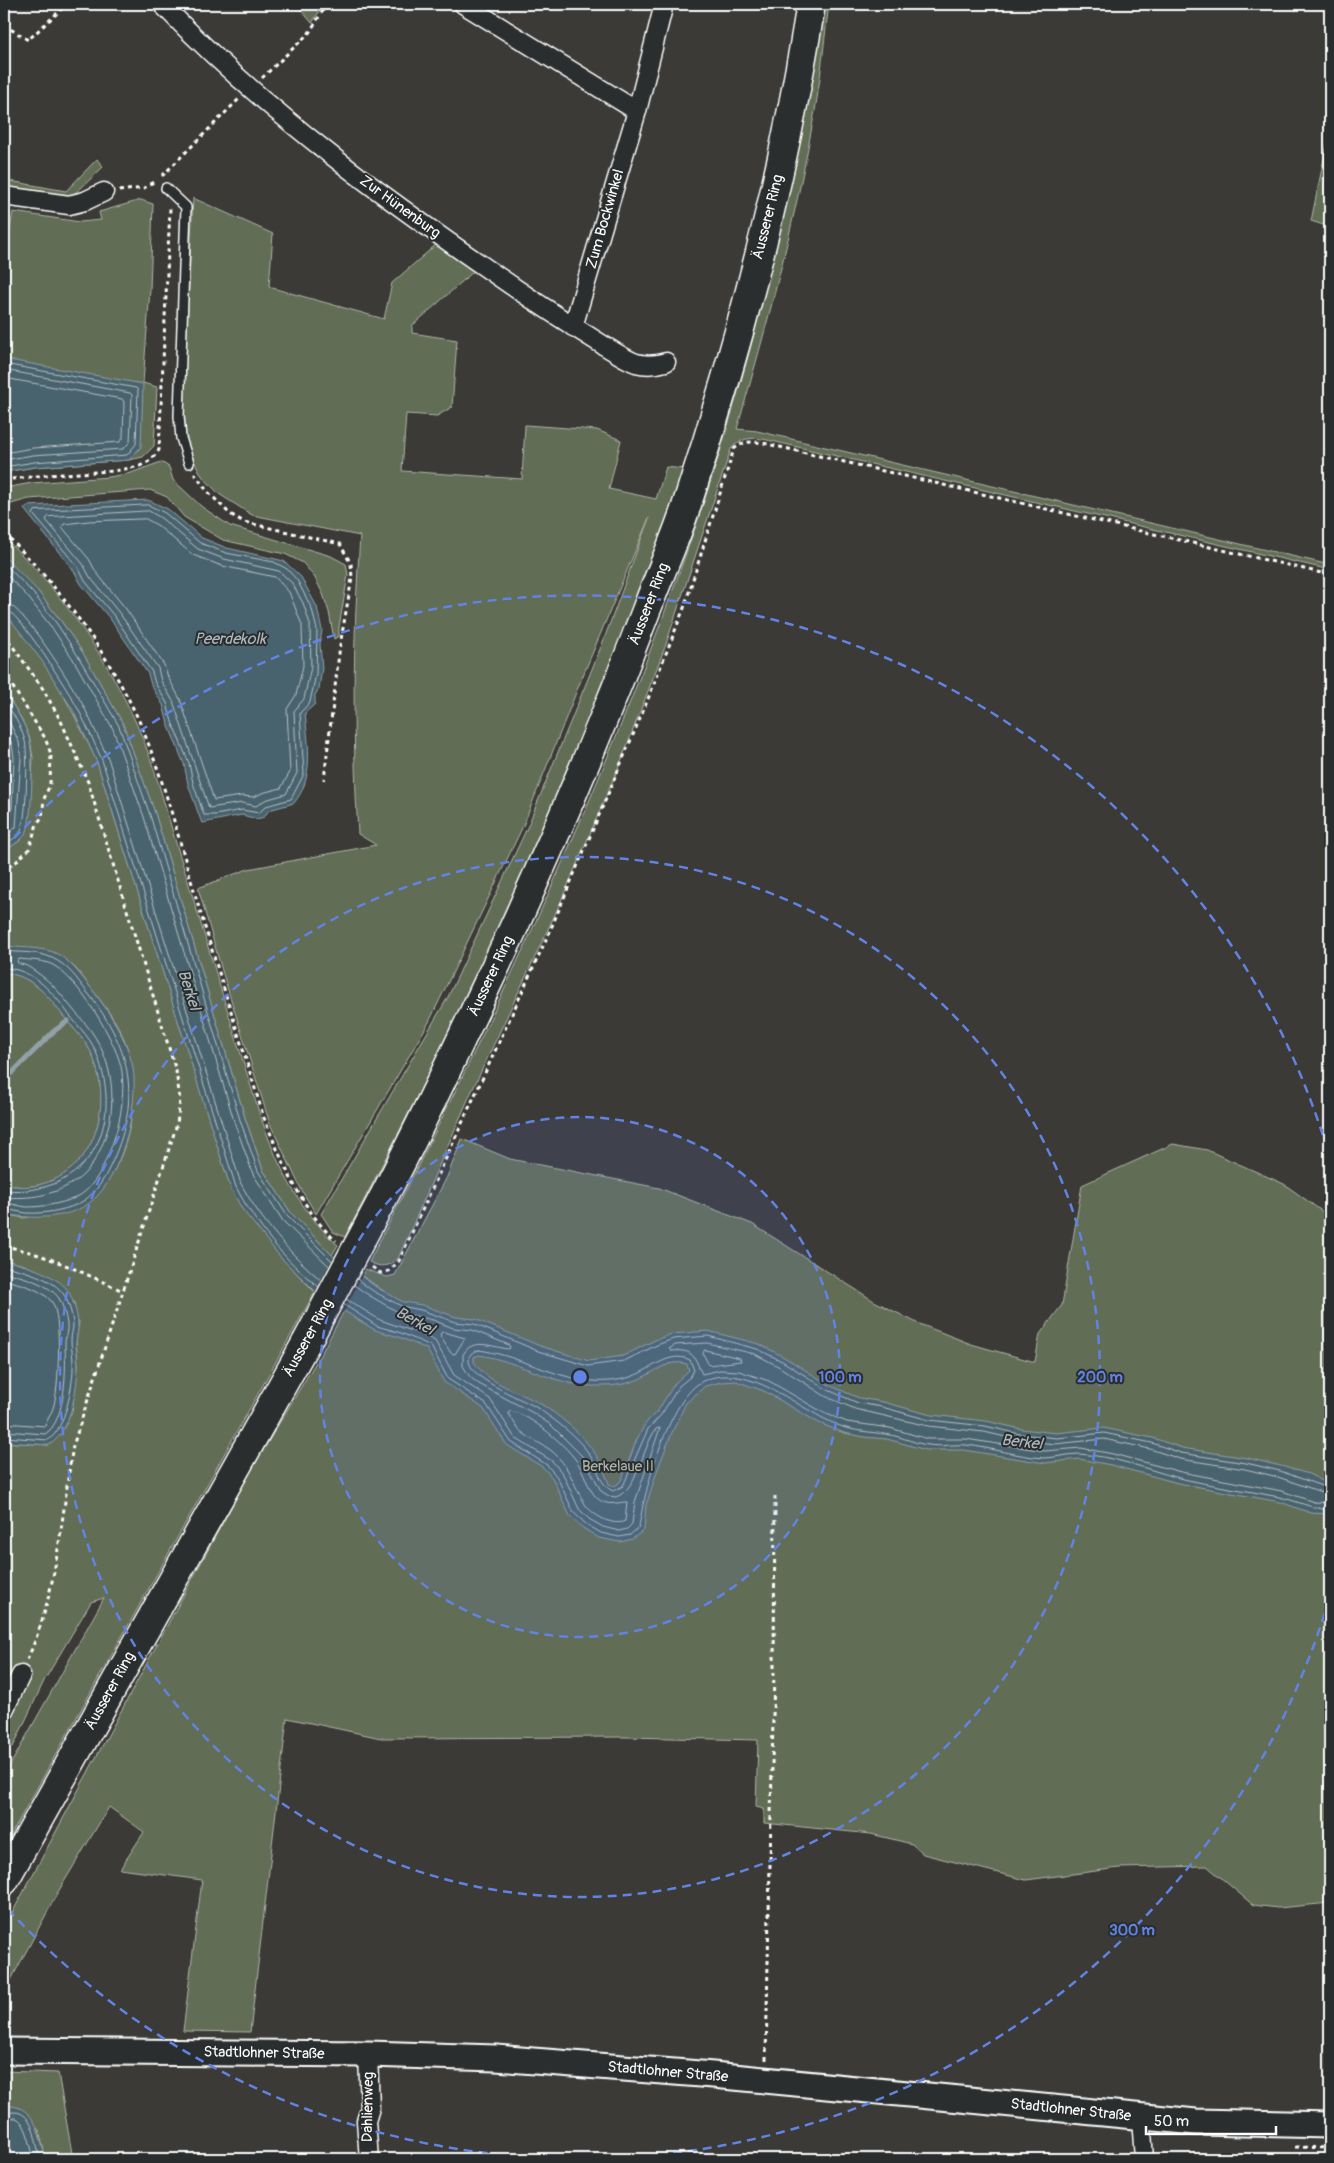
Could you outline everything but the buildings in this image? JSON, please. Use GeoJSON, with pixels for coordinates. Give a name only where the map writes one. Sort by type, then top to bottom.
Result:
{"type":"FeatureCollection","features":[{"type":"Feature","properties":{"kind":"main road","name":"Äusserer Ring"},"geometry":{"type":"LineString","coordinates":[[4,1881],[306,1344],[382,1200],[431,1105],[551,844],[621,679],[685,510],[724,383],[761,248],[788,130],[811,4]]}},
{"type":"Feature","properties":{"kind":"street","name":"Zur Hünenburg"},"geometry":{"type":"LineString","coordinates":[[162,4],[237,77],[359,176],[468,256],[573,327],[636,363],[652,366],[666,362]]}},
{"type":"Feature","properties":{"kind":"street"},"geometry":{"type":"LineString","coordinates":[[463,4],[637,111]]}},
{"type":"Feature","properties":{"kind":"street","name":"Zum Bockwinkel"},"geometry":{"type":"LineString","coordinates":[[573,327],[637,111],[664,4]]}},
{"type":"Feature","properties":{"kind":"street"},"geometry":{"type":"LineString","coordinates":[[4,196],[69,205],[85,201],[104,192]]}},
{"type":"Feature","properties":{"kind":"street"},"geometry":{"type":"LineString","coordinates":[[4,1710],[20,1675]]}},
{"type":"Feature","properties":{"kind":"street","name":"Stadtlohner Straße"},"geometry":{"type":"LineString","coordinates":[[4,2051],[368,2054],[496,2058],[765,2080],[1196,2122],[1330,2125]]}},
{"type":"Feature","properties":{"kind":"street","name":"Dahlienweg"},"geometry":{"type":"LineString","coordinates":[[368,2054],[370,2108],[366,2121],[369,2159]]}},
{"type":"Feature","properties":{"kind":"street"},"geometry":{"type":"LineString","coordinates":[[1141,2117],[1144,2159]]}},
{"type":"Feature","properties":{"kind":"lane"},"geometry":{"type":"LineString","coordinates":[[166,188],[186,207],[179,416],[181,438],[190,463]]}},
{"type":"Feature","properties":{"kind":"path"},"geometry":{"type":"LineString","coordinates":[[4,25],[28,40],[67,4]]}},
{"type":"Feature","properties":{"kind":"path"},"geometry":{"type":"LineString","coordinates":[[4,480],[46,475],[114,471],[140,466],[151,460],[159,450],[170,199],[162,177],[144,188],[104,192]]}},
{"type":"Feature","properties":{"kind":"path"},"geometry":{"type":"LineString","coordinates":[[366,1263],[380,1273],[389,1272],[399,1261],[549,933],[644,710],[684,608],[734,449],[746,442],[763,442],[1330,575]]}},
{"type":"Feature","properties":{"kind":"path"},"geometry":{"type":"LineString","coordinates":[[190,463],[207,491],[230,514],[244,522],[340,544],[350,564],[352,578],[340,645],[324,780]]}},
{"type":"Feature","properties":{"kind":"path"},"geometry":{"type":"LineString","coordinates":[[4,533],[27,555],[74,613],[115,676],[140,723],[159,776],[264,1118],[281,1159],[298,1191],[338,1243]]}},
{"type":"Feature","properties":{"kind":"path"},"geometry":{"type":"LineString","coordinates":[[4,634],[43,689],[61,720],[88,782],[163,1027],[179,1087],[180,1100],[177,1124],[73,1446],[64,1495],[56,1569],[34,1646],[20,1675]]}},
{"type":"Feature","properties":{"kind":"path"},"geometry":{"type":"LineString","coordinates":[[4,673],[46,738],[51,754],[50,784],[44,799],[42,817],[37,824],[29,849],[16,862],[4,869]]}},
{"type":"Feature","properties":{"kind":"path"},"geometry":{"type":"LineString","coordinates":[[4,1246],[46,1258],[123,1291]]}},
{"type":"Feature","properties":{"kind":"path"},"geometry":{"type":"LineString","coordinates":[[765,2080],[774,1670],[775,1494]]}},
{"type":"Feature","properties":{"kind":"path"},"geometry":{"type":"LineString","coordinates":[[1294,2147],[1330,2148]]}},
{"type":"Feature","properties":{"kind":"green space"},"geometry":{"type":"Polygon","coordinates":[[[296,4],[324,4],[312,23],[296,4]]]}},
{"type":"Feature","properties":{"kind":"green space"},"geometry":{"type":"Polygon","coordinates":[[[824,4],[829,4],[819,88],[806,156],[780,274],[737,429],[757,431],[1330,565],[1330,570],[770,441],[752,438],[736,444],[731,449],[665,647],[618,769],[559,906],[470,1095],[398,1259],[384,1266],[373,1264],[369,1262],[459,1083],[545,901],[586,809],[661,623],[709,487],[747,360],[779,233],[824,4]]]}},
{"type":"Feature","properties":{"kind":"green space"},"geometry":{"type":"Polygon","coordinates":[[[1330,130],[1330,227],[1311,221],[1330,130]]]}},
{"type":"Feature","properties":{"kind":"green space"},"geometry":{"type":"Polygon","coordinates":[[[97,159],[103,167],[78,191],[64,200],[4,191],[4,180],[66,191],[97,159]]]}},
{"type":"Feature","properties":{"kind":"green space"},"geometry":{"type":"Polygon","coordinates":[[[193,198],[273,234],[269,287],[384,319],[392,283],[439,242],[474,271],[412,326],[412,333],[457,340],[452,407],[437,416],[406,414],[402,471],[522,479],[525,425],[597,430],[621,440],[609,489],[656,499],[666,467],[683,469],[664,530],[556,806],[453,1027],[345,1237],[333,1232],[321,1214],[448,997],[527,828],[603,642],[649,518],[579,685],[523,826],[429,1022],[316,1214],[302,1191],[270,1124],[198,888],[248,869],[376,845],[358,834],[354,685],[360,536],[252,515],[219,494],[202,476],[191,455],[185,433],[184,388],[193,198]]]}},
{"type":"Feature","properties":{"kind":"green space"},"geometry":{"type":"Polygon","coordinates":[[[141,200],[153,204],[150,290],[143,383],[157,387],[154,446],[143,457],[129,460],[35,467],[4,472],[4,264],[13,212],[80,222],[101,220],[99,212],[141,200]]]}},
{"type":"Feature","properties":{"kind":"green space"},"geometry":{"type":"Polygon","coordinates":[[[161,462],[169,467],[173,480],[202,507],[230,526],[331,556],[346,564],[348,575],[339,636],[334,639],[329,612],[323,594],[315,578],[303,563],[285,554],[223,540],[184,517],[167,497],[150,490],[29,499],[11,504],[4,516],[4,488],[32,483],[109,477],[131,473],[161,462]]]}},
{"type":"Feature","properties":{"kind":"green space"},"geometry":{"type":"Polygon","coordinates":[[[4,538],[43,578],[80,625],[112,675],[137,725],[149,754],[267,1134],[297,1197],[321,1228],[338,1245],[332,1255],[291,1213],[263,1170],[245,1118],[155,813],[123,724],[83,653],[61,621],[37,590],[4,558],[4,538]]]}},
{"type":"Feature","properties":{"kind":"green space"},"geometry":{"type":"Polygon","coordinates":[[[4,611],[32,646],[56,683],[78,722],[97,762],[231,1189],[250,1218],[270,1243],[315,1292],[4,1847],[4,1776],[104,1598],[91,1602],[44,1681],[13,1747],[4,1741],[4,1442],[49,1445],[72,1412],[78,1365],[76,1341],[79,1322],[75,1315],[74,1302],[55,1280],[24,1265],[4,1260],[4,1214],[24,1218],[89,1203],[103,1188],[114,1171],[122,1152],[132,1112],[133,1091],[132,1071],[126,1043],[109,1013],[78,971],[70,963],[51,954],[4,946],[4,851],[21,840],[30,808],[33,758],[30,739],[22,720],[4,690],[4,611]]]}},
{"type":"Feature","properties":{"kind":"green space"},"geometry":{"type":"Polygon","coordinates":[[[4,973],[21,977],[37,986],[81,1036],[91,1052],[98,1072],[101,1092],[100,1113],[95,1133],[87,1151],[74,1166],[58,1178],[34,1186],[4,1185],[4,973]]]}},
{"type":"Feature","properties":{"kind":"green space","name":"Berkelaue II"},"geometry":{"type":"Polygon","coordinates":[[[462,1139],[510,1159],[659,1188],[752,1224],[874,1301],[917,1323],[971,1344],[1035,1362],[1040,1334],[1062,1305],[1082,1185],[1173,1144],[1207,1150],[1284,1184],[1330,1217],[1330,1903],[1278,1908],[1253,1905],[1207,1866],[1119,1868],[1026,1880],[923,1854],[912,1844],[871,1834],[764,1823],[764,1809],[756,1807],[758,1740],[626,1737],[381,1738],[287,1718],[250,2032],[183,2031],[202,1880],[120,1869],[144,1832],[109,1807],[58,1892],[4,1993],[4,1928],[250,1472],[322,1352],[344,1311],[357,1318],[385,1292],[362,1276],[365,1269],[387,1277],[395,1275],[447,1177],[462,1139]]]}},
{"type":"Feature","properties":{"kind":"green space"},"geometry":{"type":"Polygon","coordinates":[[[4,2071],[58,2073],[73,2159],[46,2159],[39,2130],[4,2108],[4,2071]]]}},
{"type":"Feature","properties":{"kind":"water"},"geometry":{"type":"Polygon","coordinates":[[[4,359],[143,384],[141,447],[129,460],[35,467],[4,472],[4,359]]]}},
{"type":"Feature","properties":{"kind":"water","name":"Peerdekolk"},"geometry":{"type":"Polygon","coordinates":[[[148,500],[168,509],[202,538],[227,548],[284,561],[301,577],[317,607],[322,630],[320,644],[322,668],[319,689],[315,695],[315,704],[305,713],[308,736],[308,771],[305,783],[294,803],[269,810],[264,817],[257,819],[242,815],[203,823],[201,821],[188,784],[184,764],[168,724],[163,705],[151,685],[148,674],[111,620],[24,509],[27,506],[148,500]]]}},
{"type":"Feature","properties":{"kind":"water","name":"Berkel"},"geometry":{"type":"Polygon","coordinates":[[[4,556],[37,590],[61,621],[83,653],[123,724],[155,813],[245,1118],[263,1170],[291,1213],[332,1255],[376,1287],[403,1302],[422,1305],[456,1317],[475,1319],[540,1346],[589,1361],[623,1356],[672,1334],[708,1331],[759,1344],[831,1386],[859,1398],[883,1402],[931,1415],[986,1421],[1021,1429],[1056,1433],[1103,1428],[1153,1438],[1182,1448],[1247,1458],[1281,1466],[1309,1474],[1330,1485],[1330,1514],[1311,1513],[1280,1502],[1178,1483],[1111,1465],[1079,1459],[1045,1463],[964,1450],[926,1450],[887,1439],[844,1433],[819,1423],[764,1391],[736,1381],[705,1386],[686,1403],[658,1468],[646,1505],[644,1530],[632,1539],[620,1542],[599,1538],[583,1528],[570,1516],[553,1479],[544,1468],[507,1445],[483,1408],[444,1382],[427,1349],[399,1337],[375,1330],[313,1289],[281,1258],[242,1209],[231,1189],[97,762],[73,710],[42,661],[4,611],[4,556]],[[479,1355],[474,1357],[474,1362],[487,1376],[503,1386],[539,1403],[569,1425],[594,1452],[609,1484],[614,1486],[622,1479],[644,1426],[657,1412],[675,1383],[689,1370],[687,1364],[673,1363],[626,1383],[608,1386],[584,1385],[554,1379],[494,1358],[479,1355]]]}},
{"type":"Feature","properties":{"kind":"water"},"geometry":{"type":"Polygon","coordinates":[[[4,690],[29,738],[32,784],[27,831],[20,840],[4,851],[4,690]]]}},
{"type":"Feature","properties":{"kind":"water"},"geometry":{"type":"Polygon","coordinates":[[[4,946],[47,950],[64,958],[91,988],[111,1016],[122,1036],[133,1068],[133,1102],[130,1122],[125,1142],[110,1179],[100,1193],[88,1204],[58,1216],[25,1217],[4,1214],[4,1185],[34,1186],[58,1178],[74,1166],[87,1151],[95,1133],[100,1113],[101,1092],[98,1072],[91,1052],[81,1036],[50,999],[29,981],[13,974],[4,973],[4,946]]]}},
{"type":"Feature","properties":{"kind":"water"},"geometry":{"type":"Polygon","coordinates":[[[4,1260],[37,1270],[60,1282],[68,1291],[76,1310],[78,1320],[76,1343],[78,1366],[74,1398],[63,1430],[57,1439],[49,1445],[4,1442],[4,1260]]]}},
{"type":"Feature","properties":{"kind":"water"},"geometry":{"type":"Polygon","coordinates":[[[13,2106],[28,2113],[33,2119],[46,2159],[4,2159],[4,2108],[13,2106]]]}},
{"type":"Feature","properties":{"kind":"pier"},"geometry":{"type":"Polygon","coordinates":[[[335,1254],[363,1274],[343,1313],[314,1293],[335,1254]]]}},
{"type":"Feature","properties":{"kind":"waterway"},"geometry":{"type":"LineString","coordinates":[[4,1081],[54,1031],[68,1021]]}}]}
